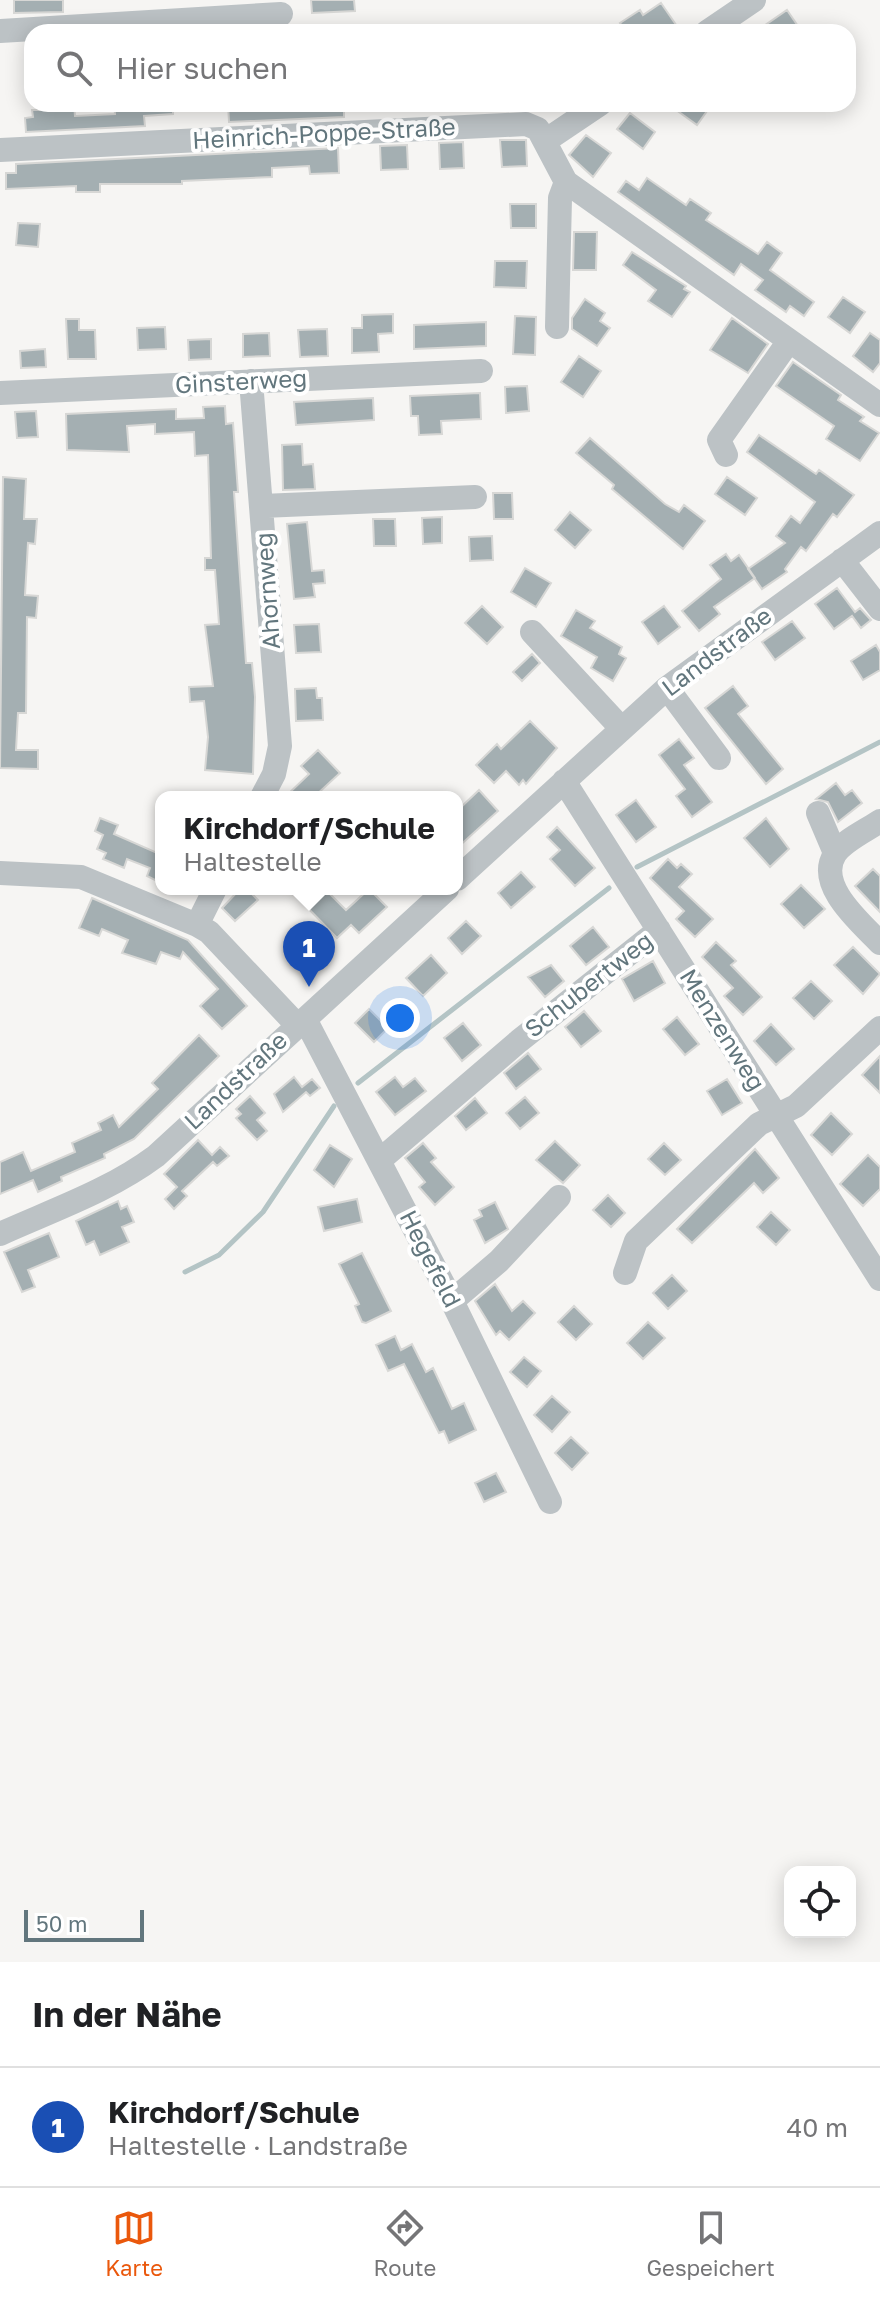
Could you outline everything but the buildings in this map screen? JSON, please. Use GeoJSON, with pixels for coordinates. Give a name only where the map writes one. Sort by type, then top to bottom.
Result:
{"type":"FeatureCollection","features":[{"type":"Feature","properties":{"kind":"street"},"geometry":{"type":"LineString","coordinates":[[719,24],[754,0]]}},
{"type":"Feature","properties":{"kind":"street"},"geometry":{"type":"LineString","coordinates":[[116,24],[281,14]]}},
{"type":"Feature","properties":{"kind":"street"},"geometry":{"type":"LineString","coordinates":[[0,31],[24,30]]}},
{"type":"Feature","properties":{"kind":"street"},"geometry":{"type":"LineString","coordinates":[[588,112],[545,141],[566,182],[880,405]]}},
{"type":"Feature","properties":{"kind":"street","name":"Heinrich-Poppe-Straße"},"geometry":{"type":"LineString","coordinates":[[0,150],[526,124],[538,129],[545,141]]}},
{"type":"Feature","properties":{"kind":"street"},"geometry":{"type":"LineString","coordinates":[[557,327],[560,198],[566,182]]}},
{"type":"Feature","properties":{"kind":"street"},"geometry":{"type":"LineString","coordinates":[[726,455],[719,440],[789,341]]}},
{"type":"Feature","properties":{"kind":"street","name":"Ginsterweg"},"geometry":{"type":"LineString","coordinates":[[0,393],[481,371]]}},
{"type":"Feature","properties":{"kind":"street","name":"Ahornweg"},"geometry":{"type":"LineString","coordinates":[[251,381],[280,746],[274,774],[265,791]]}},
{"type":"Feature","properties":{"kind":"street"},"geometry":{"type":"LineString","coordinates":[[262,506],[475,497]]}},
{"type":"Feature","properties":{"kind":"street","name":"Landstraße"},"geometry":{"type":"LineString","coordinates":[[463,874],[667,688],[880,533]]}},
{"type":"Feature","properties":{"kind":"street"},"geometry":{"type":"LineString","coordinates":[[842,560],[880,609]]}},
{"type":"Feature","properties":{"kind":"street"},"geometry":{"type":"LineString","coordinates":[[532,632],[622,729]]}},
{"type":"Feature","properties":{"kind":"street"},"geometry":{"type":"LineString","coordinates":[[667,688],[719,758]]}},
{"type":"Feature","properties":{"kind":"street","name":"Menzenweg"},"geometry":{"type":"LineString","coordinates":[[564,781],[880,1279]]}},
{"type":"Feature","properties":{"kind":"street"},"geometry":{"type":"LineString","coordinates":[[818,813],[840,899],[880,943]]}},
{"type":"Feature","properties":{"kind":"street"},"geometry":{"type":"LineString","coordinates":[[832,862],[880,821]]}},
{"type":"Feature","properties":{"kind":"street","name":"Hegefeld"},"geometry":{"type":"LineString","coordinates":[[0,873],[81,877],[197,925],[209,932],[301,1022],[380,1160],[550,1502]]}},
{"type":"Feature","properties":{"kind":"street"},"geometry":{"type":"LineString","coordinates":[[197,925],[212,895]]}},
{"type":"Feature","properties":{"kind":"street","name":"Landstraße"},"geometry":{"type":"LineString","coordinates":[[0,1234],[131,1175],[440,895]]}},
{"type":"Feature","properties":{"kind":"street","name":"Schubertweg"},"geometry":{"type":"LineString","coordinates":[[380,1160],[519,1041],[659,930]]}},
{"type":"Feature","properties":{"kind":"street"},"geometry":{"type":"LineString","coordinates":[[625,1273],[636,1241],[759,1124],[820,1086],[880,1028]]}},
{"type":"Feature","properties":{"kind":"street"},"geometry":{"type":"LineString","coordinates":[[452,1301],[499,1261],[559,1197]]}},
{"type":"Feature","properties":{"kind":"waterway"},"geometry":{"type":"LineString","coordinates":[[637,867],[880,742]]}},
{"type":"Feature","properties":{"kind":"waterway"},"geometry":{"type":"LineString","coordinates":[[358,1083],[609,888]]}},
{"type":"Feature","properties":{"kind":"waterway"},"geometry":{"type":"LineString","coordinates":[[185,1272],[219,1255],[263,1212],[334,1106]]}},
{"type":"Feature","properties":{"kind":"place","name":"Kirchdorf/Schule"},"geometry":{"type":"Point","coordinates":[309,987]}}]}
